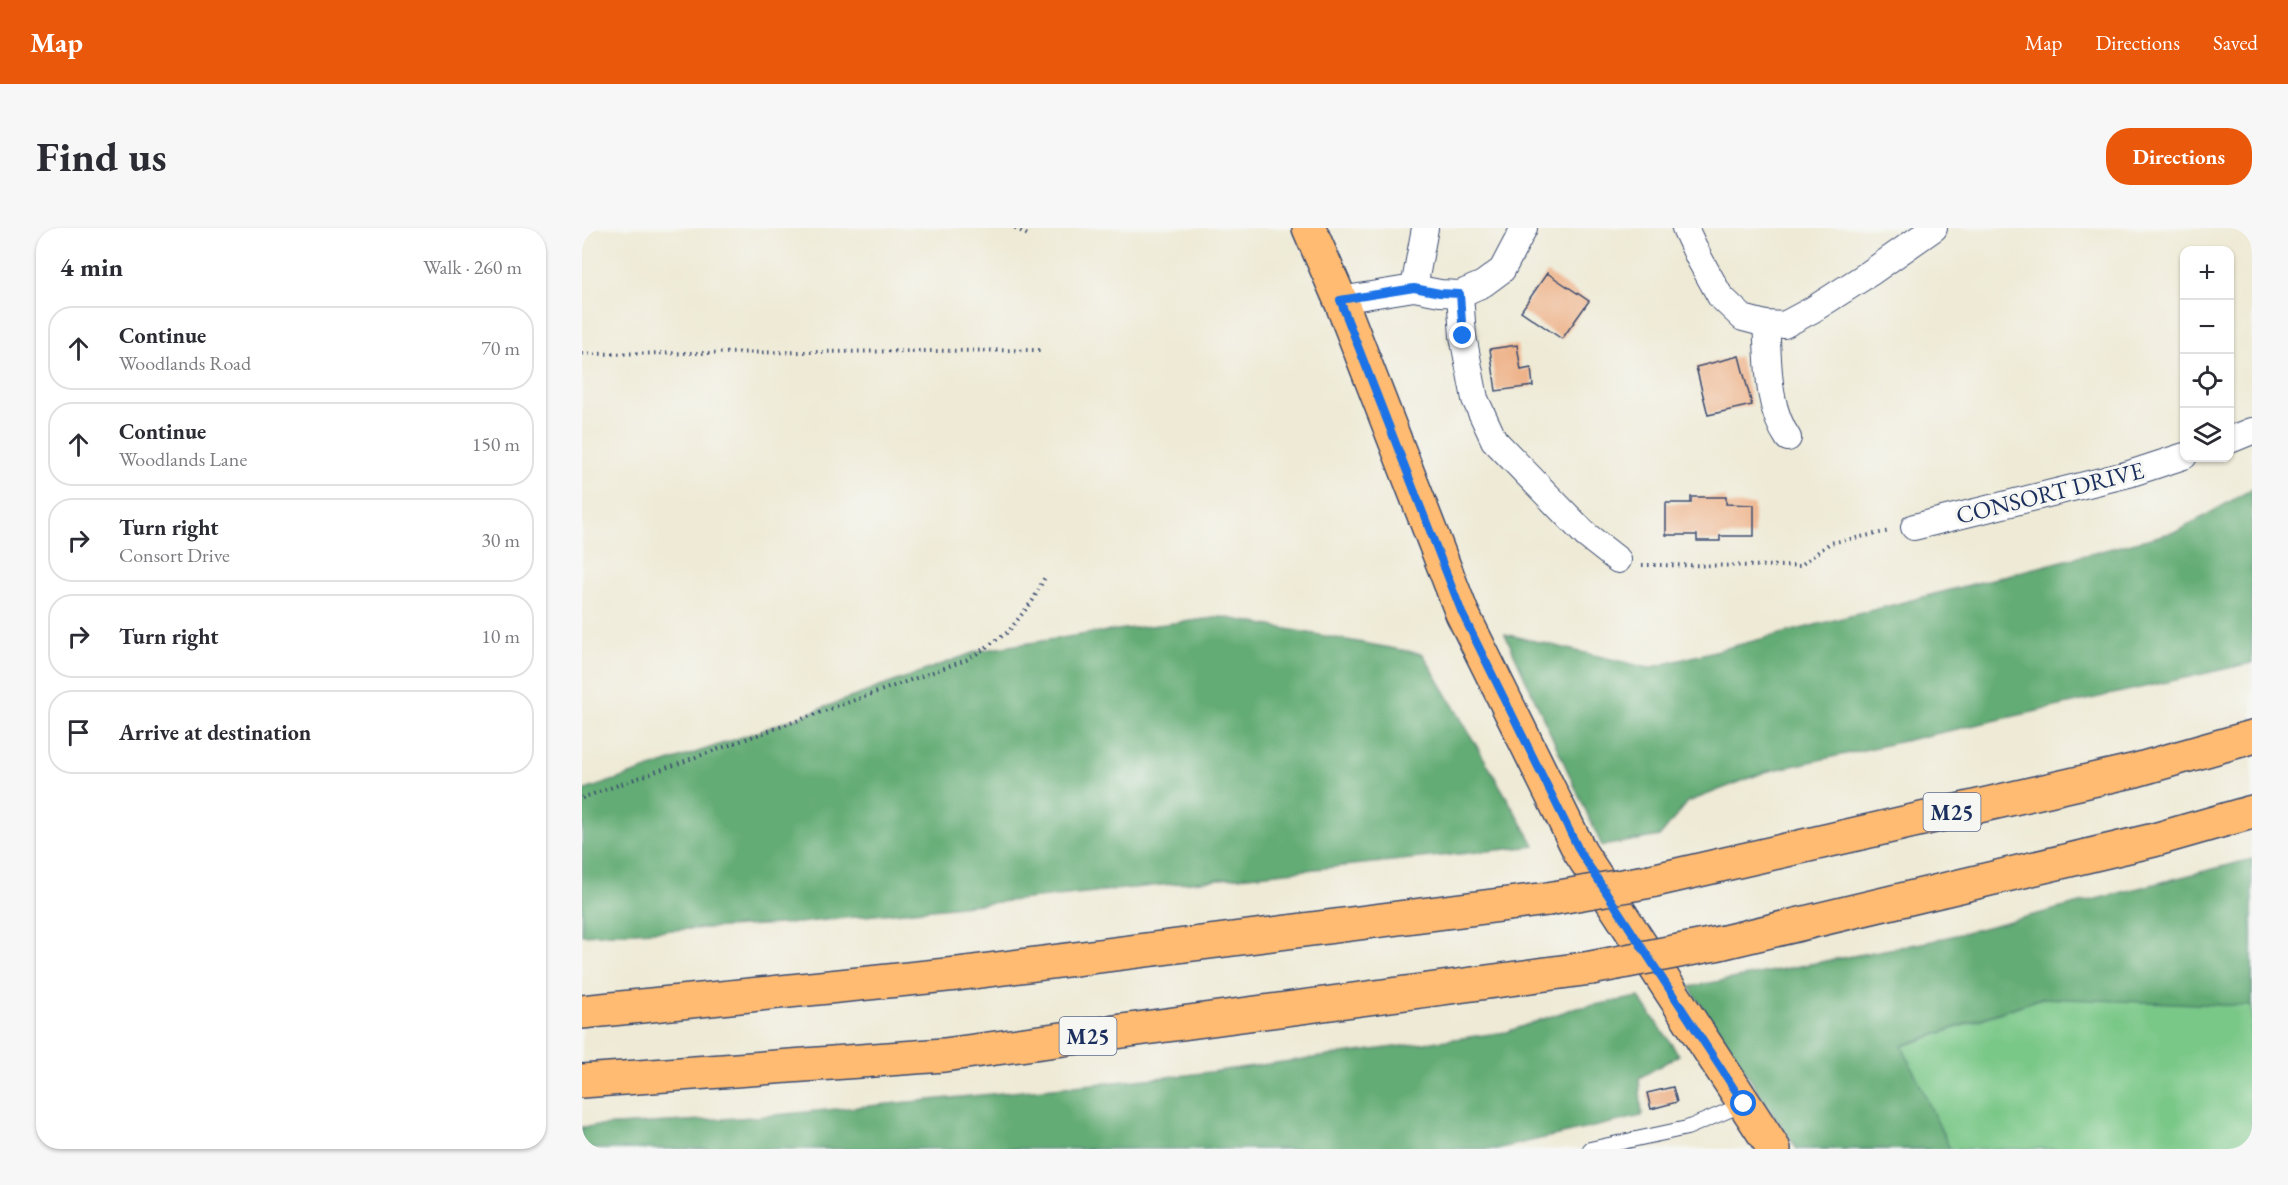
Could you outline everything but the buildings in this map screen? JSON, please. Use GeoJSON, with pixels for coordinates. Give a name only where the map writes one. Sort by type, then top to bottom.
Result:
{"type":"FeatureCollection","features":[{"type":"Feature","properties":{"kind":"main road"},"geometry":{"type":"LineString","coordinates":[[1309,228],[1340,300],[1462,613],[1580,852],[1774,1149]]}},
{"type":"Feature","properties":{"kind":"main road","name":"M25"},"geometry":{"type":"LineString","coordinates":[[582,1012],[957,974],[1548,899],[1651,881],[2136,770],[2252,737]]}},
{"type":"Feature","properties":{"kind":"main road","name":"M25"},"geometry":{"type":"LineString","coordinates":[[582,1081],[944,1055],[1591,968],[1720,943],[2154,840],[2252,813]]}},
{"type":"Feature","properties":{"kind":"street"},"geometry":{"type":"LineString","coordinates":[[1414,288],[1425,228]]}},
{"type":"Feature","properties":{"kind":"street"},"geometry":{"type":"LineString","coordinates":[[1340,300],[1414,288],[1460,294],[1483,284],[1502,270],[1524,228]]}},
{"type":"Feature","properties":{"kind":"street"},"geometry":{"type":"LineString","coordinates":[[1685,228],[1720,296],[1743,318],[1766,324],[1784,325],[1812,310],[1934,228]]}},
{"type":"Feature","properties":{"kind":"street"},"geometry":{"type":"LineString","coordinates":[[1460,294],[1463,336],[1475,399],[1494,440],[1586,535],[1618,560]]}},
{"type":"Feature","properties":{"kind":"street"},"geometry":{"type":"LineString","coordinates":[[1766,324],[1772,399],[1779,426],[1788,438]]}},
{"type":"Feature","properties":{"kind":"street"},"geometry":{"type":"LineString","coordinates":[[2234,438],[2252,431]]}},
{"type":"Feature","properties":{"kind":"street","name":"CONSORT DRIVE"},"geometry":{"type":"LineString","coordinates":[[1914,527],[2129,474],[2180,457]]}},
{"type":"Feature","properties":{"kind":"lane"},"geometry":{"type":"LineString","coordinates":[[1590,1149],[1688,1128],[1744,1104]]}},
{"type":"Feature","properties":{"kind":"path"},"geometry":{"type":"LineString","coordinates":[[1015,228],[1028,235]]}},
{"type":"Feature","properties":{"kind":"path"},"geometry":{"type":"LineString","coordinates":[[582,354],[1040,350]]}},
{"type":"Feature","properties":{"kind":"path"},"geometry":{"type":"LineString","coordinates":[[1618,560],[1631,565],[1800,566],[1830,543],[1914,527]]}},
{"type":"Feature","properties":{"kind":"path"},"geometry":{"type":"LineString","coordinates":[[582,798],[969,659],[1008,632],[1033,600],[1045,577]]}},
{"type":"Feature","properties":{"kind":"green space"},"geometry":{"type":"Polygon","coordinates":[[[2252,489],[2252,663],[1765,772],[1688,802],[1660,836],[1602,846],[1505,634],[1649,668],[2178,531],[2252,489]]]}},
{"type":"Feature","properties":{"kind":"green space"},"geometry":{"type":"Polygon","coordinates":[[[1222,617],[1423,654],[1535,846],[798,923],[582,935],[582,791],[760,731],[978,651],[1093,633],[1222,617]]]}},
{"type":"Feature","properties":{"kind":"green space"},"geometry":{"type":"Polygon","coordinates":[[[2252,859],[2252,1006],[2041,998],[1902,1046],[1950,1149],[1797,1149],[1689,987],[1932,941],[2252,859]]]}},
{"type":"Feature","properties":{"kind":"green space"},"geometry":{"type":"Polygon","coordinates":[[[2252,926],[2252,1149],[1797,1149],[1760,1095],[2252,926]]]}},
{"type":"Feature","properties":{"kind":"green space"},"geometry":{"type":"Polygon","coordinates":[[[1639,997],[1679,1055],[1639,1078],[1642,1116],[1496,1149],[582,1149],[582,1127],[755,1117],[1187,1075],[1506,1032],[1572,1009],[1639,997]]]}},
{"type":"Feature","properties":{"kind":"route"},"geometry":{"type":"LineString","coordinates":[[1463,336],[1460,294],[1414,288],[1340,300],[1462,613],[1580,852],[1744,1104]]}}]}
